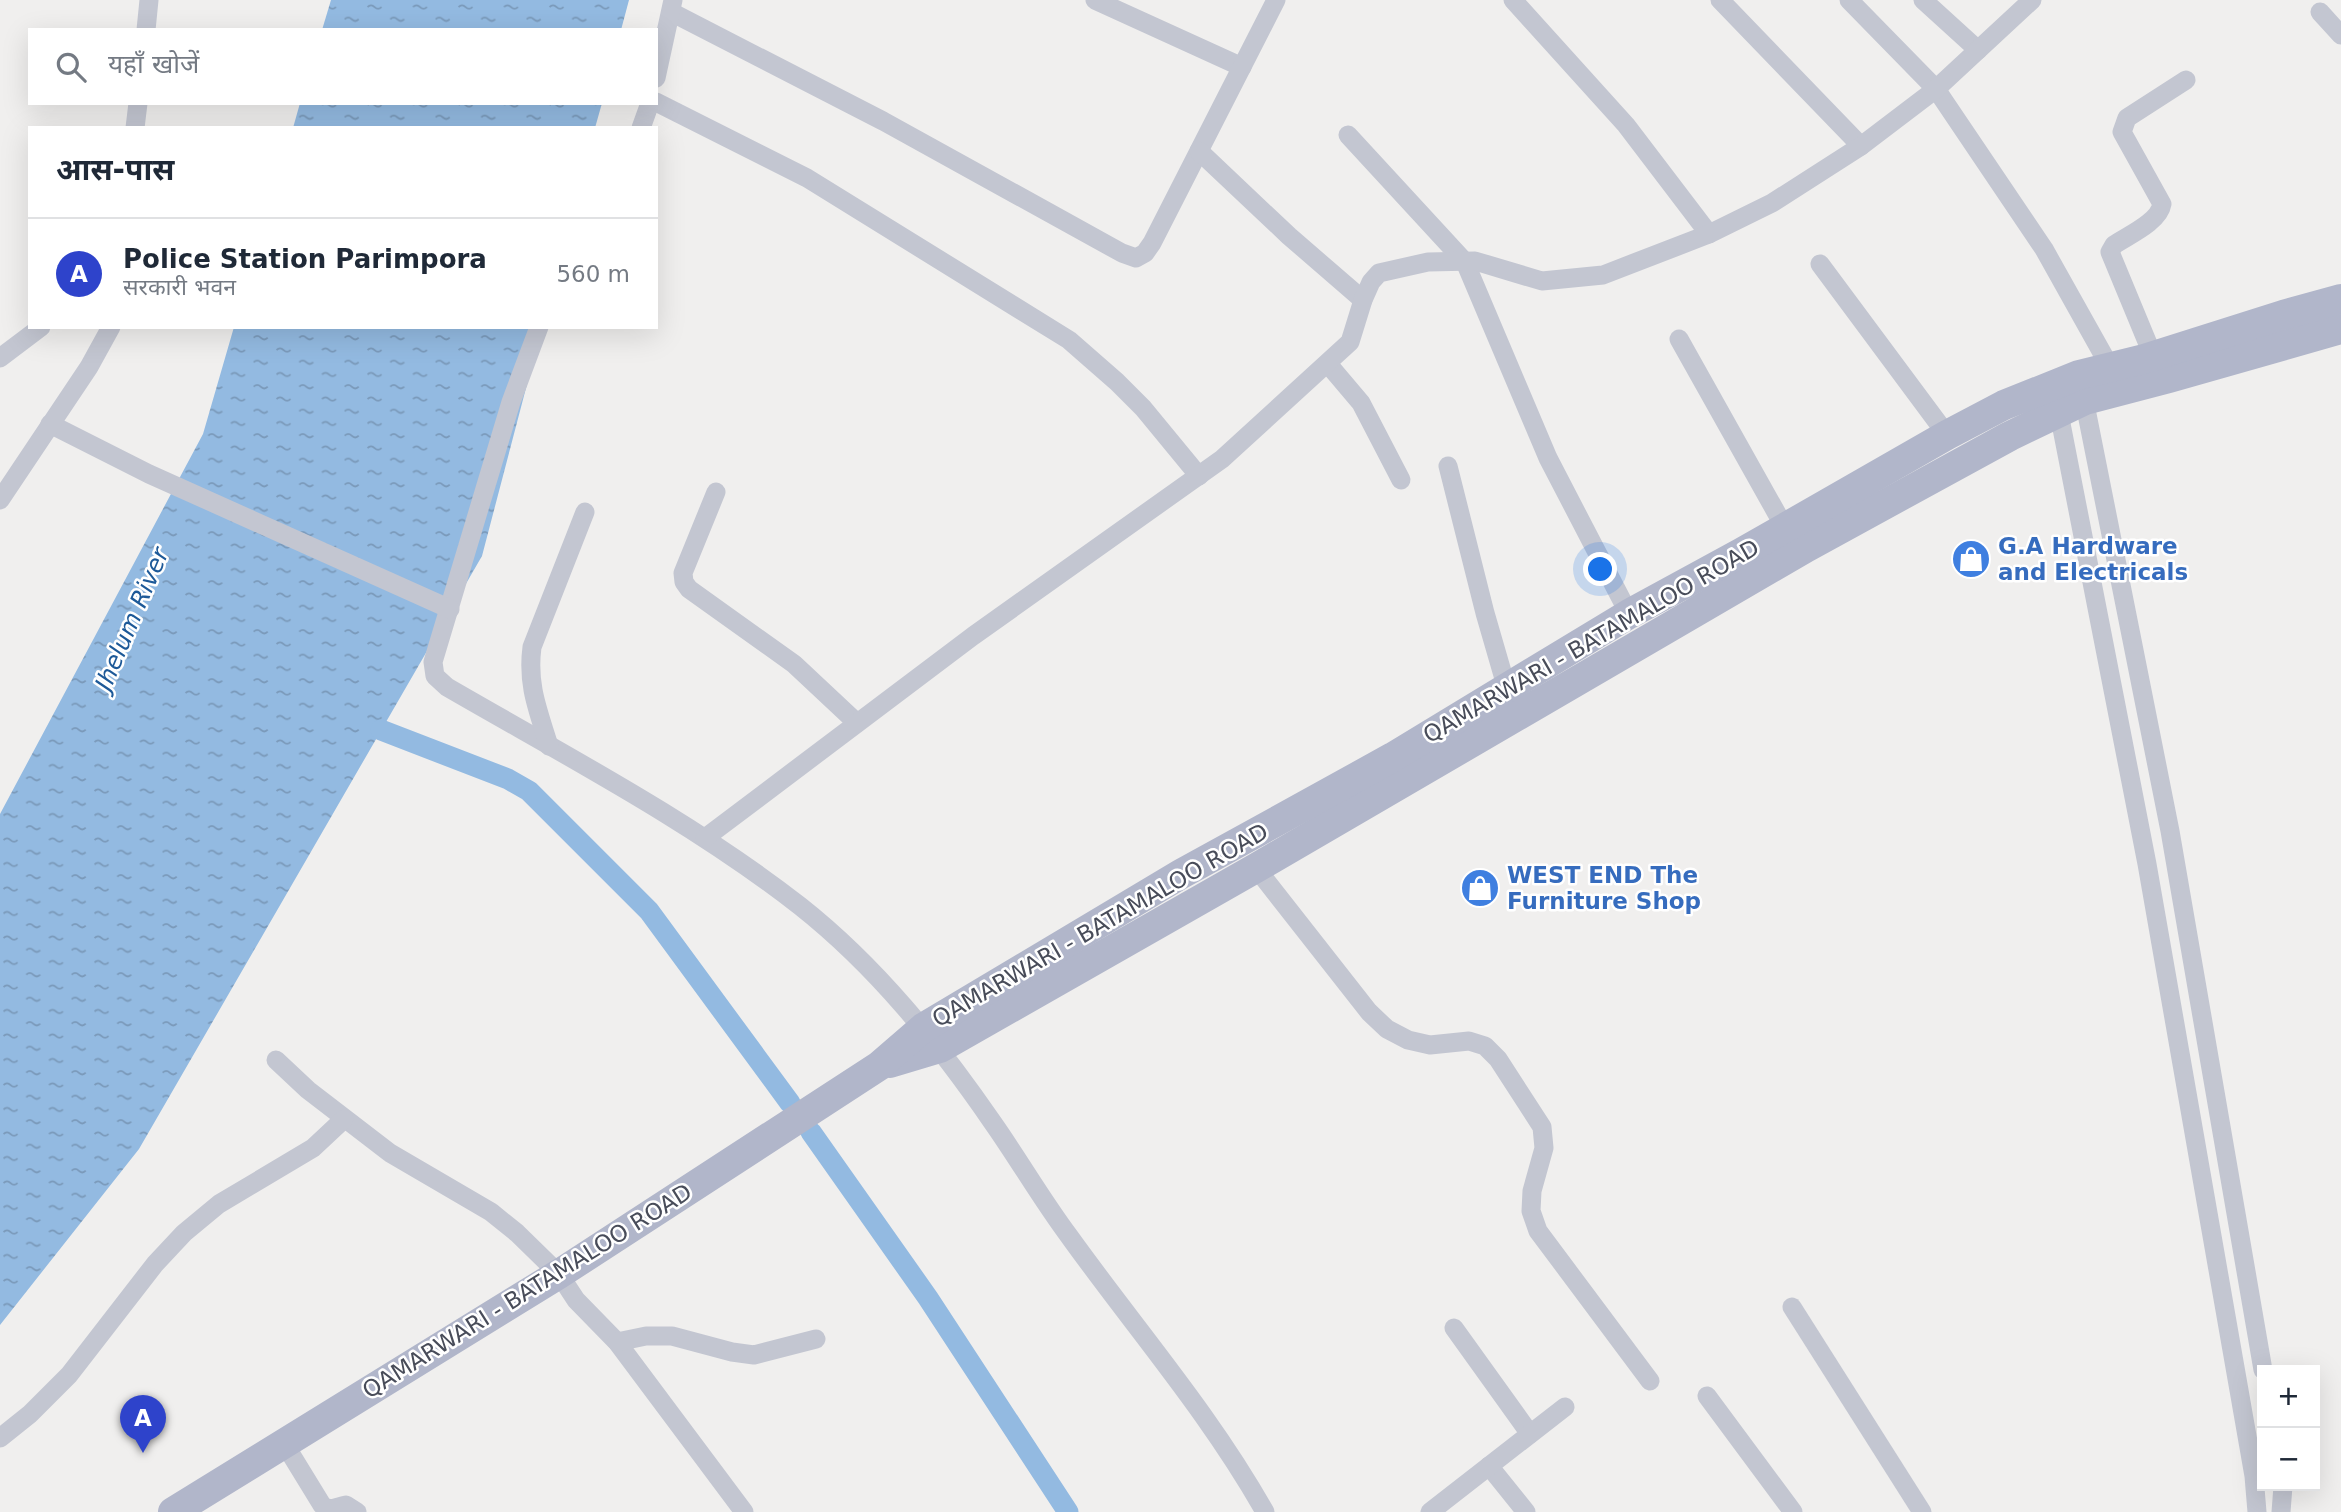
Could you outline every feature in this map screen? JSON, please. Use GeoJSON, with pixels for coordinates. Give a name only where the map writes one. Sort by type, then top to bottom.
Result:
{"type":"FeatureCollection","features":[{"type":"Feature","properties":{"kind":"main road","name":"QAMARWARI - BATAMALOO ROAD"},"geometry":{"type":"LineString","coordinates":[[178,1511],[559,1274],[879,1066],[1256,869],[1807,547],[2010,436],[2108,367],[2341,299]]}},
{"type":"Feature","properties":{"kind":"main road","name":"QAMARWARI - BATAMALOO ROAD"},"geometry":{"type":"LineString","coordinates":[[931,1038],[1181,874],[1309,805],[1629,614],[2004,405],[2169,378],[2341,329]]}},
{"type":"Feature","properties":{"kind":"street"},"geometry":{"type":"LineString","coordinates":[[146,28],[149,0]]}},
{"type":"Feature","properties":{"kind":"street"},"geometry":{"type":"LineString","coordinates":[[1095,0],[1242,67]]}},
{"type":"Feature","properties":{"kind":"street"},"geometry":{"type":"LineString","coordinates":[[658,69],[672,6],[1133,258],[1139,258],[1152,243],[1276,0]]}},
{"type":"Feature","properties":{"kind":"street"},"geometry":{"type":"LineString","coordinates":[[1513,0],[1626,125],[1709,234]]}},
{"type":"Feature","properties":{"kind":"street"},"geometry":{"type":"LineString","coordinates":[[1720,0],[1861,146]]}},
{"type":"Feature","properties":{"kind":"street"},"geometry":{"type":"LineString","coordinates":[[1849,0],[1936,89],[2044,249],[2108,367]]}},
{"type":"Feature","properties":{"kind":"street"},"geometry":{"type":"LineString","coordinates":[[1923,0],[1978,50]]}},
{"type":"Feature","properties":{"kind":"street"},"geometry":{"type":"LineString","coordinates":[[705,838],[973,636],[1222,459],[1350,342],[1371,282],[1384,271],[1428,262],[1465,262],[1489,265],[1542,281],[1603,275],[1709,234],[1773,203],[1861,146],[1936,89],[2032,0]]}},
{"type":"Feature","properties":{"kind":"street"},"geometry":{"type":"LineString","coordinates":[[2320,12],[2341,35]]}},
{"type":"Feature","properties":{"kind":"street"},"geometry":{"type":"LineString","coordinates":[[2153,356],[2110,252],[2114,245],[2155,217],[2162,204],[2122,132],[2127,118],[2186,80]]}},
{"type":"Feature","properties":{"kind":"street"},"geometry":{"type":"LineString","coordinates":[[658,103],[807,178],[1069,340],[1143,408],[1199,476]]}},
{"type":"Feature","properties":{"kind":"street"},"geometry":{"type":"LineString","coordinates":[[135,126],[138,105]]}},
{"type":"Feature","properties":{"kind":"street"},"geometry":{"type":"LineString","coordinates":[[642,126],[649,105]]}},
{"type":"Feature","properties":{"kind":"street"},"geometry":{"type":"LineString","coordinates":[[1348,135],[1465,262],[1548,458],[1629,614]]}},
{"type":"Feature","properties":{"kind":"street"},"geometry":{"type":"LineString","coordinates":[[1199,150],[1289,236],[1363,300]]}},
{"type":"Feature","properties":{"kind":"street"},"geometry":{"type":"LineString","coordinates":[[1820,264],[1947,435]]}},
{"type":"Feature","properties":{"kind":"street"},"geometry":{"type":"LineString","coordinates":[[0,358],[38,329]]}},
{"type":"Feature","properties":{"kind":"street"},"geometry":{"type":"LineString","coordinates":[[0,500],[89,367],[110,329]]}},
{"type":"Feature","properties":{"kind":"street"},"geometry":{"type":"LineString","coordinates":[[538,329],[511,402],[443,607],[433,662],[435,676],[447,687],[705,838],[800,907],[859,958],[931,1038],[992,1121],[1068,1235],[1210,1426],[1247,1479],[1265,1512]]}},
{"type":"Feature","properties":{"kind":"street"},"geometry":{"type":"LineString","coordinates":[[1679,339],[1785,528]]}},
{"type":"Feature","properties":{"kind":"street"},"geometry":{"type":"LineString","coordinates":[[1328,364],[1361,403],[1401,480]]}},
{"type":"Feature","properties":{"kind":"street"},"geometry":{"type":"LineString","coordinates":[[2069,393],[2170,831],[2262,1365]]}},
{"type":"Feature","properties":{"kind":"street"},"geometry":{"type":"LineString","coordinates":[[2069,393],[2141,836],[2254,1476],[2257,1512]]}},
{"type":"Feature","properties":{"kind":"street"},"geometry":{"type":"LineString","coordinates":[[50,424],[149,474],[443,607]]}},
{"type":"Feature","properties":{"kind":"street"},"geometry":{"type":"LineString","coordinates":[[1448,466],[1507,689]]}},
{"type":"Feature","properties":{"kind":"street"},"geometry":{"type":"LineString","coordinates":[[716,492],[683,573],[684,582],[689,589],[794,664],[857,723]]}},
{"type":"Feature","properties":{"kind":"street"},"geometry":{"type":"LineString","coordinates":[[549,746],[531,688],[529,669],[532,647],[585,512]]}},
{"type":"Feature","properties":{"kind":"street"},"geometry":{"type":"LineString","coordinates":[[1256,869],[1368,1012],[1387,1029],[1408,1040],[1430,1045],[1469,1041],[1485,1046],[1498,1059],[1542,1127],[1544,1148],[1532,1191],[1531,1211],[1538,1231],[1650,1381]]}},
{"type":"Feature","properties":{"kind":"street"},"geometry":{"type":"LineString","coordinates":[[276,1060],[308,1090],[390,1153],[491,1212],[517,1233],[559,1274],[576,1300],[617,1342],[737,1509]]}},
{"type":"Feature","properties":{"kind":"street"},"geometry":{"type":"LineString","coordinates":[[0,1438],[30,1414],[69,1375],[155,1264],[184,1233],[219,1204],[313,1148],[344,1119]]}},
{"type":"Feature","properties":{"kind":"street"},"geometry":{"type":"LineString","coordinates":[[1792,1307],[1922,1512]]}},
{"type":"Feature","properties":{"kind":"street"},"geometry":{"type":"LineString","coordinates":[[1454,1328],[1530,1434]]}},
{"type":"Feature","properties":{"kind":"street"},"geometry":{"type":"LineString","coordinates":[[617,1342],[646,1336],[672,1336],[754,1355],[816,1339]]}},
{"type":"Feature","properties":{"kind":"street"},"geometry":{"type":"LineString","coordinates":[[1707,1396],[1793,1512]]}},
{"type":"Feature","properties":{"kind":"street"},"geometry":{"type":"LineString","coordinates":[[1430,1512],[1565,1407]]}},
{"type":"Feature","properties":{"kind":"street"},"geometry":{"type":"LineString","coordinates":[[284,1443],[322,1505],[332,1510],[346,1505],[357,1512]]}},
{"type":"Feature","properties":{"kind":"street"},"geometry":{"type":"LineString","coordinates":[[1489,1466],[1526,1512]]}},
{"type":"Feature","properties":{"kind":"street"},"geometry":{"type":"LineString","coordinates":[[2281,1512],[2283,1491]]}},
{"type":"Feature","properties":{"kind":"water"},"geometry":{"type":"Polygon","coordinates":[[[331,0],[629,0],[622,28],[323,28],[331,0]]]}},
{"type":"Feature","properties":{"kind":"water"},"geometry":{"type":"Polygon","coordinates":[[[299,105],[601,105],[596,126],[294,126],[299,105]]]}},
{"type":"Feature","properties":{"kind":"water","name":"Jhelum River"},"geometry":{"type":"Polygon","coordinates":[[[233,329],[541,329],[482,556],[139,1149],[0,1325],[0,814],[203,434],[233,329]]]}},
{"type":"Feature","properties":{"kind":"waterway"},"geometry":{"type":"LineString","coordinates":[[381,730],[508,779],[529,791],[649,911],[790,1103]]}},
{"type":"Feature","properties":{"kind":"waterway"},"geometry":{"type":"LineString","coordinates":[[811,1132],[928,1298],[1068,1512]]}},
{"type":"Feature","properties":{"kind":"place","name":"G.A Hardware and Electricals"},"geometry":{"type":"Point","coordinates":[1971,559]}},
{"type":"Feature","properties":{"kind":"place","name":"WEST END The Furniture Shop"},"geometry":{"type":"Point","coordinates":[1480,888]}},
{"type":"Feature","properties":{"kind":"place","name":"Police Station Parimpora"},"geometry":{"type":"Point","coordinates":[143,1453]}}]}
